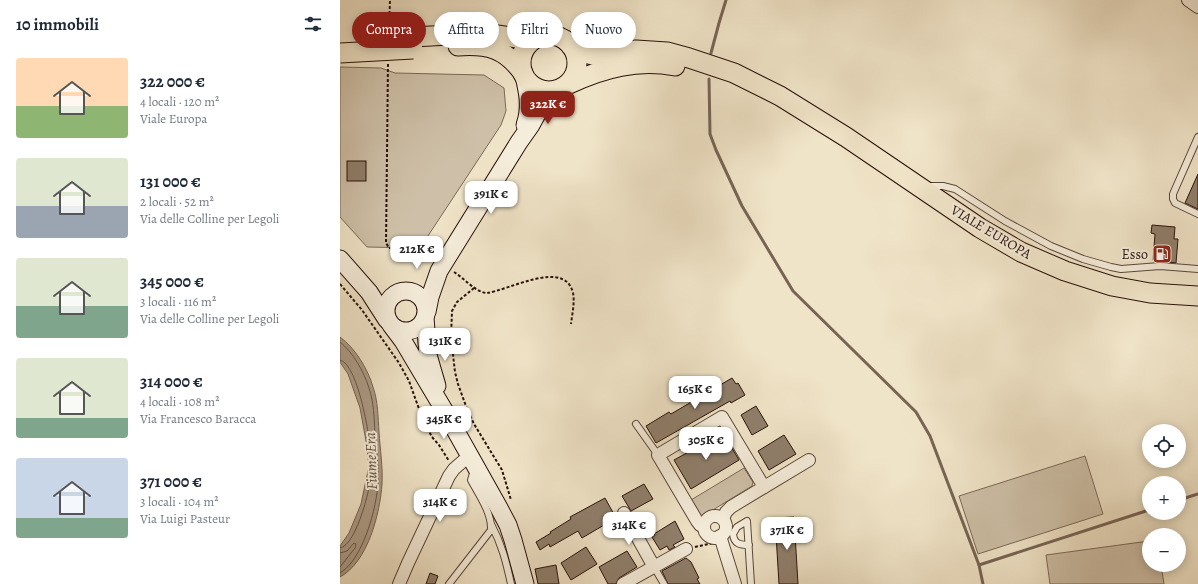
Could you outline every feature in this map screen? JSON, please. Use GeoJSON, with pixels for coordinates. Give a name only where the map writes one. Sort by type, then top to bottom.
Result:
{"type":"FeatureCollection","features":[{"type":"Feature","properties":{"kind":"main road","name":"VIALE EUROPA"},"geometry":{"type":"LineString","coordinates":[[426,41],[486,33],[507,36]]}},
{"type":"Feature","properties":{"kind":"main road","name":"VIALE EUROPA"},"geometry":{"type":"LineString","coordinates":[[563,39],[567,41],[571,46]]}},
{"type":"Feature","properties":{"kind":"main road","name":"VIALE EUROPA"},"geometry":{"type":"LineString","coordinates":[[340,41],[352,41]]}},
{"type":"Feature","properties":{"kind":"main road","name":"VIALE EUROPA"},"geometry":{"type":"LineString","coordinates":[[426,43],[472,45],[495,49],[508,56],[517,65],[531,85],[542,90],[553,91],[594,72],[618,66],[644,63],[670,65],[690,69],[806,113]]}},
{"type":"Feature","properties":{"kind":"main road","name":"VIALE EUROPA"},"geometry":{"type":"LineString","coordinates":[[340,53],[376,48]]}},
{"type":"Feature","properties":{"kind":"main road"},"geometry":{"type":"LineString","coordinates":[[523,74],[521,64],[522,54],[526,48]]}},
{"type":"Feature","properties":{"kind":"main road"},"geometry":{"type":"LineString","coordinates":[[564,87],[576,74],[577,56],[572,48]]}},
{"type":"Feature","properties":{"kind":"main road","name":"VIALE EUROPA"},"geometry":{"type":"LineString","coordinates":[[575,48],[592,55],[626,50],[667,52],[734,74],[765,88],[846,137],[999,240],[1021,252],[1060,269],[1106,284],[1142,292],[1198,296]]}},
{"type":"Feature","properties":{"kind":"street"},"geometry":{"type":"LineString","coordinates":[[1188,0],[1198,7]]}},
{"type":"Feature","properties":{"kind":"street"},"geometry":{"type":"LineString","coordinates":[[519,142],[527,120],[529,107],[529,100],[523,74]]}},
{"type":"Feature","properties":{"kind":"street"},"geometry":{"type":"LineString","coordinates":[[441,267],[423,285],[401,291],[392,296],[388,301],[386,314],[389,323],[397,330],[410,331],[416,329],[422,324],[441,267],[519,142],[532,125],[543,103],[564,87]]}},
{"type":"Feature","properties":{"kind":"street"},"geometry":{"type":"LineString","coordinates":[[340,259],[369,292],[402,341],[474,462],[508,525],[525,584]]}},
{"type":"Feature","properties":{"kind":"street"},"geometry":{"type":"LineString","coordinates":[[359,280],[381,290],[412,291],[423,299],[426,305],[428,355],[444,410]]}},
{"type":"Feature","properties":{"kind":"street"},"geometry":{"type":"LineString","coordinates":[[704,526],[700,525],[697,521],[658,455],[722,417],[764,487]]}},
{"type":"Feature","properties":{"kind":"street"},"geometry":{"type":"LineString","coordinates":[[723,519],[726,512],[731,507],[809,460]]}},
{"type":"Feature","properties":{"kind":"street"},"geometry":{"type":"LineString","coordinates":[[399,584],[449,476],[454,469],[474,462]]}},
{"type":"Feature","properties":{"kind":"street"},"geometry":{"type":"LineString","coordinates":[[624,513],[654,566]]}},
{"type":"Feature","properties":{"kind":"street"},"geometry":{"type":"LineString","coordinates":[[721,539],[714,538],[706,534],[704,526],[706,521],[713,516],[723,519],[726,525],[721,539],[735,584]]}},
{"type":"Feature","properties":{"kind":"street"},"geometry":{"type":"LineString","coordinates":[[623,584],[686,548]]}},
{"type":"Feature","properties":{"kind":"lane"},"geometry":{"type":"LineString","coordinates":[[1198,137],[1173,194],[1175,203],[1198,214]]}},
{"type":"Feature","properties":{"kind":"lane"},"geometry":{"type":"LineString","coordinates":[[919,186],[943,186],[955,189],[1004,221],[1050,246],[1083,259],[1121,269],[1160,266],[1198,269]]}},
{"type":"Feature","properties":{"kind":"lane"},"geometry":{"type":"LineString","coordinates":[[636,424],[658,455]]}},
{"type":"Feature","properties":{"kind":"lane"},"geometry":{"type":"LineString","coordinates":[[449,584],[491,530],[489,515],[471,480],[474,462]]}},
{"type":"Feature","properties":{"kind":"lane"},"geometry":{"type":"LineString","coordinates":[[491,524],[500,542],[511,584]]}},
{"type":"Feature","properties":{"kind":"lane"},"geometry":{"type":"LineString","coordinates":[[749,545],[751,584]]}},
{"type":"Feature","properties":{"kind":"lane"},"geometry":{"type":"LineString","coordinates":[[654,566],[664,584]]}},
{"type":"Feature","properties":{"kind":"path"},"geometry":{"type":"LineString","coordinates":[[390,0],[390,12]]}},
{"type":"Feature","properties":{"kind":"path"},"geometry":{"type":"LineString","coordinates":[[388,59],[386,243],[389,248],[419,252],[441,267],[462,277],[481,292],[491,292],[551,276],[561,278],[569,285],[573,292],[571,324]]}},
{"type":"Feature","properties":{"kind":"path"},"geometry":{"type":"LineString","coordinates":[[340,284],[362,310],[399,363],[408,381],[423,420],[432,437],[439,445],[454,469]]}},
{"type":"Feature","properties":{"kind":"path"},"geometry":{"type":"LineString","coordinates":[[474,288],[456,302],[452,310],[451,337],[455,372],[467,409],[474,424],[502,470],[512,504]]}},
{"type":"Feature","properties":{"kind":"path"},"geometry":{"type":"LineString","coordinates":[[686,548],[721,539]]}},
{"type":"Feature","properties":{"kind":"shaded area"},"geometry":{"type":"Polygon","coordinates":[[[340,67],[381,68],[395,73],[484,75],[504,88],[506,111],[501,125],[422,245],[416,248],[367,247],[340,217],[340,67]]]}},
{"type":"Feature","properties":{"kind":"shaded area"},"geometry":{"type":"Polygon","coordinates":[[[1085,456],[1103,514],[978,554],[959,496],[1085,456]]]}},
{"type":"Feature","properties":{"kind":"shaded area"},"geometry":{"type":"Polygon","coordinates":[[[744,468],[753,482],[752,486],[703,516],[699,515],[691,500],[744,468]]]}},
{"type":"Feature","properties":{"kind":"shaded area"},"geometry":{"type":"Polygon","coordinates":[[[1142,542],[1142,572],[1162,572],[1164,584],[1050,584],[1046,555],[1142,542]]]}},
{"type":"Feature","properties":{"kind":"water","name":"Fiume Era"},"geometry":{"type":"Polygon","coordinates":[[[340,337],[351,347],[360,359],[368,373],[375,392],[378,409],[382,484],[379,509],[371,536],[358,560],[350,570],[340,577],[340,546],[349,533],[361,504],[369,466],[360,408],[348,374],[340,362],[340,337]]]}},
{"type":"Feature","properties":{"kind":"building"},"geometry":{"type":"Polygon","coordinates":[[[347,161],[366,161],[366,181],[347,181],[347,161]]]}},
{"type":"Feature","properties":{"kind":"building"},"geometry":{"type":"Polygon","coordinates":[[[1198,174],[1198,209],[1185,203],[1198,174]]]}},
{"type":"Feature","properties":{"kind":"building"},"geometry":{"type":"Polygon","coordinates":[[[1152,225],[1175,227],[1174,239],[1178,239],[1176,263],[1153,260],[1155,234],[1151,233],[1152,225]]]}},
{"type":"Feature","properties":{"kind":"building"},"geometry":{"type":"Polygon","coordinates":[[[732,378],[736,384],[738,383],[745,395],[731,403],[730,401],[656,443],[646,426],[669,412],[671,414],[732,378]]]}},
{"type":"Feature","properties":{"kind":"building"},"geometry":{"type":"Polygon","coordinates":[[[756,406],[768,426],[752,435],[741,415],[756,406]]]}},
{"type":"Feature","properties":{"kind":"building"},"geometry":{"type":"Polygon","coordinates":[[[723,433],[739,460],[691,489],[674,460],[723,433]]]}},
{"type":"Feature","properties":{"kind":"building"},"geometry":{"type":"Polygon","coordinates":[[[784,435],[796,454],[769,470],[758,451],[784,435]]]}},
{"type":"Feature","properties":{"kind":"building"},"geometry":{"type":"Polygon","coordinates":[[[644,484],[653,499],[631,511],[622,496],[644,484]]]}},
{"type":"Feature","properties":{"kind":"building"},"geometry":{"type":"Polygon","coordinates":[[[605,498],[616,518],[582,538],[578,531],[550,547],[549,544],[540,550],[536,542],[571,519],[570,517],[605,498]]]}},
{"type":"Feature","properties":{"kind":"building"},"geometry":{"type":"Polygon","coordinates":[[[794,517],[798,584],[779,584],[775,518],[794,517]]]}},
{"type":"Feature","properties":{"kind":"building"},"geometry":{"type":"Polygon","coordinates":[[[675,521],[684,539],[673,545],[675,547],[669,550],[667,546],[660,550],[652,537],[655,535],[654,534],[675,521]]]}},
{"type":"Feature","properties":{"kind":"building"},"geometry":{"type":"Polygon","coordinates":[[[586,547],[597,564],[571,580],[561,563],[586,547]]]}},
{"type":"Feature","properties":{"kind":"building"},"geometry":{"type":"Polygon","coordinates":[[[627,551],[637,567],[619,578],[616,584],[608,584],[599,567],[627,551]]]}},
{"type":"Feature","properties":{"kind":"building"},"geometry":{"type":"Polygon","coordinates":[[[686,558],[691,562],[699,578],[697,579],[700,584],[668,584],[662,571],[686,558]]]}},
{"type":"Feature","properties":{"kind":"building"},"geometry":{"type":"Polygon","coordinates":[[[556,565],[559,584],[538,584],[535,569],[556,565]]]}},
{"type":"Feature","properties":{"kind":"building"},"geometry":{"type":"Polygon","coordinates":[[[430,573],[438,576],[435,584],[426,584],[430,573]]]}},
{"type":"Feature","properties":{"kind":"waterway"},"geometry":{"type":"LineString","coordinates":[[711,53],[726,0]]}},
{"type":"Feature","properties":{"kind":"waterway"},"geometry":{"type":"LineString","coordinates":[[709,79],[710,134],[742,206],[793,291],[916,412],[930,436],[979,565],[1142,512]]}},
{"type":"Feature","properties":{"kind":"waterway"},"geometry":{"type":"LineString","coordinates":[[1186,498],[1198,494]]}},
{"type":"Feature","properties":{"kind":"waterway"},"geometry":{"type":"LineString","coordinates":[[979,565],[983,584]]}},
{"type":"Feature","properties":{"kind":"place","name":"Esso"},"geometry":{"type":"Point","coordinates":[1162,254]}}]}
